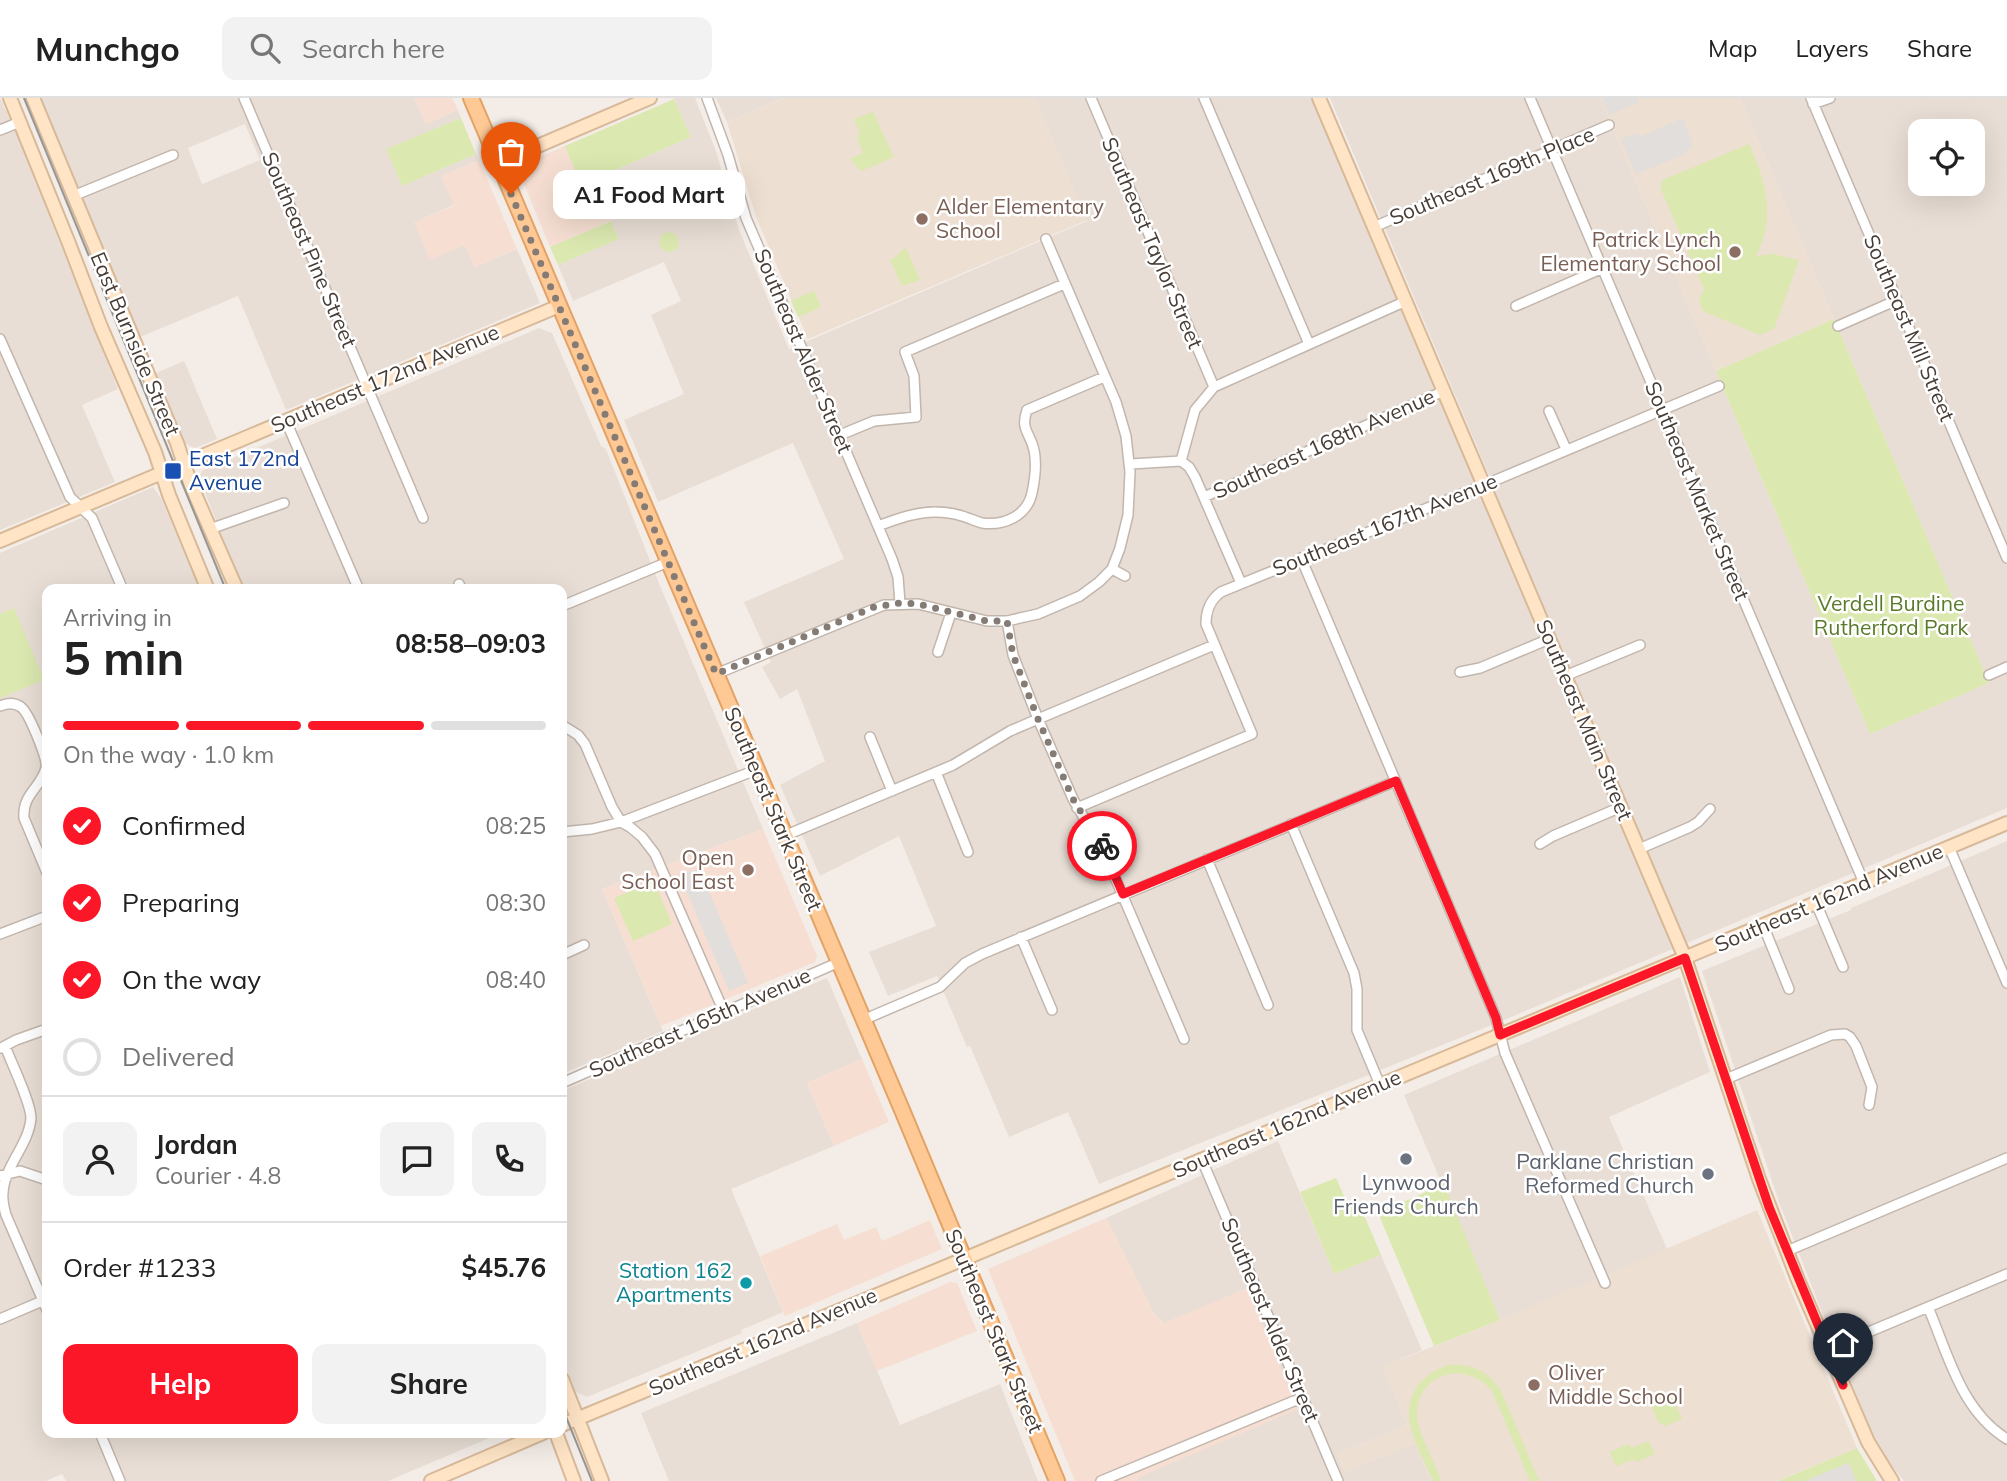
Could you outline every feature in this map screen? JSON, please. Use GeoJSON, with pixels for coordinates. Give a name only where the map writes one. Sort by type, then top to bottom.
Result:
{"type":"FeatureCollection","features":[{"type":"Feature","properties":{"kind":"main road","name":"Southeast Stark Street"},"geometry":{"type":"LineString","coordinates":[[471,98],[1057,1481]]}},
{"type":"Feature","properties":{"kind":"street","name":"East Burnside Street"},"geometry":{"type":"LineString","coordinates":[[10,98],[101,327],[136,407],[210,529],[234,584]]}},
{"type":"Feature","properties":{"kind":"street","name":"East Burnside Street"},"geometry":{"type":"LineString","coordinates":[[33,98],[153,386],[173,469],[206,584]]}},
{"type":"Feature","properties":{"kind":"street","name":"Southeast Pine Street"},"geometry":{"type":"LineString","coordinates":[[244,98],[423,518]]}},
{"type":"Feature","properties":{"kind":"street"},"geometry":{"type":"LineString","coordinates":[[498,163],[650,98]]}},
{"type":"Feature","properties":{"kind":"street","name":"Southeast Alder Street"},"geometry":{"type":"LineString","coordinates":[[707,98],[728,155],[746,218],[898,577],[900,603]]}},
{"type":"Feature","properties":{"kind":"street","name":"Southeast Taylor Street"},"geometry":{"type":"LineString","coordinates":[[1091,98],[1214,387]]}},
{"type":"Feature","properties":{"kind":"street"},"geometry":{"type":"LineString","coordinates":[[1204,98],[1309,344]]}},
{"type":"Feature","properties":{"kind":"street","name":"Southeast Main Street"},"geometry":{"type":"LineString","coordinates":[[1319,98],[1685,958],[1769,1207],[1787,1251],[1868,1442],[1892,1481]]}},
{"type":"Feature","properties":{"kind":"street","name":"Southeast Market Street"},"geometry":{"type":"LineString","coordinates":[[1530,98],[1864,883]]}},
{"type":"Feature","properties":{"kind":"street"},"geometry":{"type":"LineString","coordinates":[[1812,101],[1830,98]]}},
{"type":"Feature","properties":{"kind":"street","name":"Southeast Mill Street"},"geometry":{"type":"LineString","coordinates":[[1812,101],[2007,558]]}},
{"type":"Feature","properties":{"kind":"street"},"geometry":{"type":"LineString","coordinates":[[0,131],[20,122]]}},
{"type":"Feature","properties":{"kind":"street","name":"Southeast 169th Place"},"geometry":{"type":"LineString","coordinates":[[1374,227],[1609,125]]}},
{"type":"Feature","properties":{"kind":"street"},"geometry":{"type":"LineString","coordinates":[[73,196],[173,155]]}},
{"type":"Feature","properties":{"kind":"street"},"geometry":{"type":"LineString","coordinates":[[716,674],[874,607],[900,603],[918,604],[987,621],[1007,621],[1038,614],[1080,596],[1112,569],[1128,515],[1130,464],[1121,417],[1046,239]]}},
{"type":"Feature","properties":{"kind":"street"},"geometry":{"type":"LineString","coordinates":[[1516,306],[1603,268]]}},
{"type":"Feature","properties":{"kind":"street"},"geometry":{"type":"LineString","coordinates":[[840,435],[874,421],[916,417],[914,376],[905,352],[1065,284]]}},
{"type":"Feature","properties":{"kind":"street"},"geometry":{"type":"LineString","coordinates":[[1838,326],[1897,300]]}},
{"type":"Feature","properties":{"kind":"street"},"geometry":{"type":"LineString","coordinates":[[1181,461],[1195,410],[1214,387],[1406,302]]}},
{"type":"Feature","properties":{"kind":"street","name":"Southeast 172nd Avenue"},"geometry":{"type":"LineString","coordinates":[[0,541],[559,306]]}},
{"type":"Feature","properties":{"kind":"street"},"geometry":{"type":"LineString","coordinates":[[0,339],[70,497],[92,518],[120,584]]}},
{"type":"Feature","properties":{"kind":"street"},"geometry":{"type":"LineString","coordinates":[[878,526],[916,513],[932,512],[948,513],[988,523],[1005,522],[1014,518],[1026,506],[1031,496],[1035,474],[1034,450],[1023,421],[1027,410],[1104,377]]}},
{"type":"Feature","properties":{"kind":"street","name":"Southeast 167th Avenue"},"geometry":{"type":"LineString","coordinates":[[1214,645],[1206,624],[1206,615],[1215,596],[1221,592],[1718,386]]}},
{"type":"Feature","properties":{"kind":"street","name":"Southeast 168th Avenue"},"geometry":{"type":"LineString","coordinates":[[1204,497],[1444,391]]}},
{"type":"Feature","properties":{"kind":"street"},"geometry":{"type":"LineString","coordinates":[[1549,411],[1566,449]]}},
{"type":"Feature","properties":{"kind":"street"},"geometry":{"type":"LineString","coordinates":[[286,421],[356,584]]}},
{"type":"Feature","properties":{"kind":"street"},"geometry":{"type":"LineString","coordinates":[[1130,464],[1181,461],[1189,467],[1241,583]]}},
{"type":"Feature","properties":{"kind":"street"},"geometry":{"type":"LineString","coordinates":[[210,529],[284,503]]}},
{"type":"Feature","properties":{"kind":"street"},"geometry":{"type":"LineString","coordinates":[[1301,558],[1496,1018],[1505,1053],[1605,1283]]}},
{"type":"Feature","properties":{"kind":"street"},"geometry":{"type":"LineString","coordinates":[[567,604],[667,562]]}},
{"type":"Feature","properties":{"kind":"street"},"geometry":{"type":"LineString","coordinates":[[1112,569],[1125,576]]}},
{"type":"Feature","properties":{"kind":"street"},"geometry":{"type":"LineString","coordinates":[[938,652],[951,613]]}},
{"type":"Feature","properties":{"kind":"street"},"geometry":{"type":"LineString","coordinates":[[1007,621],[1013,655],[1038,719],[1077,808],[1100,842],[1184,1039]]}},
{"type":"Feature","properties":{"kind":"street"},"geometry":{"type":"LineString","coordinates":[[1460,672],[1480,668],[1549,639]]}},
{"type":"Feature","properties":{"kind":"street"},"geometry":{"type":"LineString","coordinates":[[784,836],[936,772],[968,757],[1010,731],[1214,645],[1252,734],[1077,808]]}},
{"type":"Feature","properties":{"kind":"street"},"geometry":{"type":"LineString","coordinates":[[1566,676],[1640,645]]}},
{"type":"Feature","properties":{"kind":"street"},"geometry":{"type":"LineString","coordinates":[[1989,675],[2007,667]]}},
{"type":"Feature","properties":{"kind":"street"},"geometry":{"type":"LineString","coordinates":[[0,706],[10,703],[22,707],[42,750]]}},
{"type":"Feature","properties":{"kind":"street"},"geometry":{"type":"LineString","coordinates":[[567,728],[578,735],[584,744],[621,822],[642,837],[655,854],[724,1012]]}},
{"type":"Feature","properties":{"kind":"street"},"geometry":{"type":"LineString","coordinates":[[870,737],[892,790]]}},
{"type":"Feature","properties":{"kind":"street"},"geometry":{"type":"LineString","coordinates":[[567,832],[621,822],[756,770]]}},
{"type":"Feature","properties":{"kind":"street"},"geometry":{"type":"LineString","coordinates":[[936,772],[968,852]]}},
{"type":"Feature","properties":{"kind":"street"},"geometry":{"type":"LineString","coordinates":[[42,775],[23,808],[24,818],[42,861]]}},
{"type":"Feature","properties":{"kind":"street"},"geometry":{"type":"LineString","coordinates":[[863,1020],[940,987],[972,958],[1396,781]]}},
{"type":"Feature","properties":{"kind":"street"},"geometry":{"type":"LineString","coordinates":[[1540,844],[1621,807]]}},
{"type":"Feature","properties":{"kind":"street"},"geometry":{"type":"LineString","coordinates":[[1639,849],[1690,827],[1710,809]]}},
{"type":"Feature","properties":{"kind":"street","name":"Southeast 162nd Avenue"},"geometry":{"type":"LineString","coordinates":[[568,1423],[2007,823]]}},
{"type":"Feature","properties":{"kind":"street"},"geometry":{"type":"LineString","coordinates":[[1291,824],[1354,973],[1357,989],[1357,1030],[1380,1085]]}},
{"type":"Feature","properties":{"kind":"street"},"geometry":{"type":"LineString","coordinates":[[1950,847],[2007,983]]}},
{"type":"Feature","properties":{"kind":"street"},"geometry":{"type":"LineString","coordinates":[[1207,859],[1268,1005]]}},
{"type":"Feature","properties":{"kind":"street"},"geometry":{"type":"LineString","coordinates":[[1816,903],[1843,967]]}},
{"type":"Feature","properties":{"kind":"street"},"geometry":{"type":"LineString","coordinates":[[0,934],[42,918]]}},
{"type":"Feature","properties":{"kind":"street"},"geometry":{"type":"LineString","coordinates":[[1763,925],[1789,989]]}},
{"type":"Feature","properties":{"kind":"street"},"geometry":{"type":"LineString","coordinates":[[1021,937],[1052,1010]]}},
{"type":"Feature","properties":{"kind":"street"},"geometry":{"type":"LineString","coordinates":[[567,953],[584,945]]}},
{"type":"Feature","properties":{"kind":"street","name":"Southeast 165th Avenue"},"geometry":{"type":"LineString","coordinates":[[567,1077],[837,963]]}},
{"type":"Feature","properties":{"kind":"street"},"geometry":{"type":"LineString","coordinates":[[42,1031],[2,1047],[31,1117],[29,1130],[3,1175],[6,1215],[42,1293]]}},
{"type":"Feature","properties":{"kind":"street"},"geometry":{"type":"LineString","coordinates":[[1726,1079],[1831,1035],[1845,1034],[1856,1045],[1872,1087],[1869,1105]]}},
{"type":"Feature","properties":{"kind":"street"},"geometry":{"type":"LineString","coordinates":[[1787,1251],[2007,1158]]}},
{"type":"Feature","properties":{"kind":"street","name":"Southeast Alder Street"},"geometry":{"type":"LineString","coordinates":[[1202,1160],[1338,1481]]}},
{"type":"Feature","properties":{"kind":"street"},"geometry":{"type":"LineString","coordinates":[[3,1175],[20,1171],[42,1178]]}},
{"type":"Feature","properties":{"kind":"street"},"geometry":{"type":"LineString","coordinates":[[1828,1349],[2007,1275]]}},
{"type":"Feature","properties":{"kind":"street"},"geometry":{"type":"LineString","coordinates":[[0,1319],[42,1300]]}},
{"type":"Feature","properties":{"kind":"street"},"geometry":{"type":"LineString","coordinates":[[1928,1307],[1969,1403],[1988,1425],[2007,1439]]}},
{"type":"Feature","properties":{"kind":"street"},"geometry":{"type":"LineString","coordinates":[[1101,1481],[1294,1401],[1304,1400]]}},
{"type":"Feature","properties":{"kind":"street"},"geometry":{"type":"LineString","coordinates":[[568,1423],[601,1481]]}},
{"type":"Feature","properties":{"kind":"street"},"geometry":{"type":"LineString","coordinates":[[102,1438],[120,1481]]}},
{"type":"Feature","properties":{"kind":"street"},"geometry":{"type":"LineString","coordinates":[[430,1481],[531,1438]]}},
{"type":"Feature","properties":{"kind":"street"},"geometry":{"type":"LineString","coordinates":[[558,1438],[575,1481]]}},
{"type":"Feature","properties":{"kind":"shaded area"},"geometry":{"type":"Polygon","coordinates":[[[0,98],[118,389],[82,405],[115,482],[0,530],[0,98]]]}},
{"type":"Feature","properties":{"kind":"shaded area"},"geometry":{"type":"Polygon","coordinates":[[[40,98],[414,98],[426,124],[458,110],[461,118],[387,149],[402,186],[476,154],[479,160],[442,176],[454,205],[415,222],[430,259],[465,245],[475,267],[517,249],[540,303],[286,410],[238,296],[140,337],[40,98]],[[245,124],[188,148],[202,184],[260,160],[245,124]]]}},
{"type":"Feature","properties":{"kind":"shaded area"},"geometry":{"type":"Polygon","coordinates":[[[414,98],[452,98],[458,110],[426,124],[414,98]]]}},
{"type":"Feature","properties":{"kind":"shaded area"},"geometry":{"type":"Polygon","coordinates":[[[676,98],[695,98],[716,151],[739,230],[789,349],[1087,221],[1035,98],[1311,98],[1479,492],[1493,485],[1330,98],[1600,98],[1870,734],[1989,683],[1740,98],[2007,98],[2007,808],[1504,1020],[1099,1184],[1068,1112],[1009,1137],[937,976],[888,996],[869,952],[936,926],[899,836],[820,876],[780,785],[825,761],[797,689],[780,699],[762,667],[771,662],[744,602],[844,559],[793,443],[658,502],[624,420],[684,394],[651,315],[681,301],[664,262],[573,301],[558,265],[619,239],[611,221],[629,213],[611,172],[691,137],[674,99],[676,98]]]}},
{"type":"Feature","properties":{"kind":"shaded area"},"geometry":{"type":"Polygon","coordinates":[[[716,98],[783,98],[727,122],[716,98]]]}},
{"type":"Feature","properties":{"kind":"shaded area","name":"Alder Elementary School"},"geometry":{"type":"Polygon","coordinates":[[[784,98],[1035,98],[1087,220],[808,339],[756,217],[727,122],[784,98]]]}},
{"type":"Feature","properties":{"kind":"shaded area","name":"Patrick Lynch Elementary School"},"geometry":{"type":"Polygon","coordinates":[[[1600,98],[1740,98],[1834,319],[1716,371],[1600,98]]]}},
{"type":"Feature","properties":{"kind":"shaded area"},"geometry":{"type":"Polygon","coordinates":[[[1602,98],[1637,98],[1639,102],[1609,115],[1602,98]]]}},
{"type":"Feature","properties":{"kind":"shaded area"},"geometry":{"type":"Polygon","coordinates":[[[1683,118],[1692,147],[1680,156],[1636,174],[1621,139],[1638,132],[1640,137],[1683,118]]]}},
{"type":"Feature","properties":{"kind":"shaded area"},"geometry":{"type":"Polygon","coordinates":[[[565,146],[581,185],[611,172],[629,213],[550,247],[519,172],[522,165],[565,146]]]}},
{"type":"Feature","properties":{"kind":"shaded area"},"geometry":{"type":"Polygon","coordinates":[[[479,160],[517,249],[475,267],[465,245],[430,260],[414,222],[454,206],[441,176],[479,160]]]}},
{"type":"Feature","properties":{"kind":"shaded area"},"geometry":{"type":"Polygon","coordinates":[[[539,328],[552,333],[601,446],[606,449],[658,581],[763,829],[602,889],[663,1031],[567,1072],[567,584],[242,584],[199,478],[202,471],[539,328]]]}},
{"type":"Feature","properties":{"kind":"shaded area"},"geometry":{"type":"Polygon","coordinates":[[[184,361],[217,439],[195,448],[184,443],[156,373],[184,361]]]}},
{"type":"Feature","properties":{"kind":"shaded area"},"geometry":{"type":"Polygon","coordinates":[[[153,487],[161,498],[197,584],[42,584],[42,1438],[489,1438],[388,1481],[66,1481],[62,1474],[46,1481],[0,1481],[0,553],[153,487]]]}},
{"type":"Feature","properties":{"kind":"shaded area"},"geometry":{"type":"Polygon","coordinates":[[[763,829],[817,956],[815,962],[661,1026],[602,889],[763,829]]]}},
{"type":"Feature","properties":{"kind":"shaded area"},"geometry":{"type":"Polygon","coordinates":[[[2007,841],[2007,1481],[1904,1481],[1880,1451],[1821,1310],[1779,1202],[1702,971],[1851,910],[2007,841]]]}},
{"type":"Feature","properties":{"kind":"shaded area"},"geometry":{"type":"Polygon","coordinates":[[[699,868],[748,983],[729,991],[680,876],[699,868]]]}},
{"type":"Feature","properties":{"kind":"shaded area"},"geometry":{"type":"Polygon","coordinates":[[[1680,977],[1710,1072],[1609,1117],[1667,1249],[1500,1320],[1404,1095],[1680,977]]]}},
{"type":"Feature","properties":{"kind":"shaded area"},"geometry":{"type":"Polygon","coordinates":[[[827,978],[862,1059],[807,1083],[834,1146],[731,1189],[783,1312],[741,1330],[742,1333],[587,1397],[576,1392],[567,1371],[567,1089],[827,978]]]}},
{"type":"Feature","properties":{"kind":"shaded area"},"geometry":{"type":"Polygon","coordinates":[[[862,1059],[889,1122],[834,1146],[807,1083],[862,1059]]]}},
{"type":"Feature","properties":{"kind":"shaded area"},"geometry":{"type":"Polygon","coordinates":[[[1278,1141],[1334,1274],[1381,1255],[1422,1350],[1383,1366],[1407,1425],[1337,1454],[1345,1472],[1415,1443],[1431,1481],[1138,1481],[1136,1478],[1164,1323],[1154,1314],[1106,1218],[1278,1141]]]}},
{"type":"Feature","properties":{"kind":"shaded area"},"geometry":{"type":"Polygon","coordinates":[[[1757,1210],[1857,1448],[1777,1481],[1431,1481],[1415,1443],[1345,1472],[1337,1454],[1407,1425],[1383,1366],[1483,1327],[1757,1210]]]}},
{"type":"Feature","properties":{"kind":"shaded area"},"geometry":{"type":"Polygon","coordinates":[[[1106,1218],[1154,1314],[1164,1323],[1247,1288],[1298,1409],[1137,1478],[1138,1481],[1075,1481],[988,1269],[1106,1218]]]}},
{"type":"Feature","properties":{"kind":"shaded area"},"geometry":{"type":"Polygon","coordinates":[[[930,1220],[942,1249],[785,1316],[760,1256],[837,1224],[844,1240],[876,1227],[882,1241],[930,1220]]]}},
{"type":"Feature","properties":{"kind":"shaded area"},"geometry":{"type":"Polygon","coordinates":[[[950,1282],[957,1283],[977,1331],[877,1371],[857,1323],[950,1282]]]}},
{"type":"Feature","properties":{"kind":"shaded area"},"geometry":{"type":"Polygon","coordinates":[[[857,1323],[900,1425],[1000,1384],[1038,1481],[669,1481],[641,1413],[857,1323]]]}},
{"type":"Feature","properties":{"kind":"shaded area"},"geometry":{"type":"Polygon","coordinates":[[[1848,1463],[1856,1481],[1805,1481],[1848,1463]]]}},
{"type":"Feature","properties":{"kind":"green space"},"geometry":{"type":"Polygon","coordinates":[[[674,99],[691,137],[581,185],[565,146],[674,99]]]}},
{"type":"Feature","properties":{"kind":"green space"},"geometry":{"type":"Polygon","coordinates":[[[873,112],[894,157],[861,171],[850,159],[863,153],[857,137],[860,133],[854,119],[873,112]]]}},
{"type":"Feature","properties":{"kind":"green space"},"geometry":{"type":"Polygon","coordinates":[[[461,118],[476,154],[402,186],[386,149],[461,118]]]}},
{"type":"Feature","properties":{"kind":"green space"},"geometry":{"type":"Polygon","coordinates":[[[1749,144],[1764,186],[1767,214],[1766,228],[1756,256],[1773,254],[1799,260],[1774,329],[1760,335],[1703,311],[1699,301],[1704,289],[1660,187],[1663,180],[1749,144]]]}},
{"type":"Feature","properties":{"kind":"green space"},"geometry":{"type":"Polygon","coordinates":[[[611,221],[619,239],[558,265],[550,247],[611,221]]]}},
{"type":"Feature","properties":{"kind":"green space"},"geometry":{"type":"Polygon","coordinates":[[[669,232],[676,235],[679,242],[676,249],[669,252],[662,249],[659,242],[662,235],[669,232]]]}},
{"type":"Feature","properties":{"kind":"green space"},"geometry":{"type":"Polygon","coordinates":[[[906,248],[920,280],[902,286],[890,260],[906,248]]]}},
{"type":"Feature","properties":{"kind":"green space"},"geometry":{"type":"Polygon","coordinates":[[[814,291],[819,308],[798,317],[791,301],[814,291]]]}},
{"type":"Feature","properties":{"kind":"green space","name":"Verdell Burdine Rutherford Park"},"geometry":{"type":"Polygon","coordinates":[[[1834,319],[1989,683],[1870,734],[1716,371],[1834,319]]]}},
{"type":"Feature","properties":{"kind":"green space"},"geometry":{"type":"Polygon","coordinates":[[[14,608],[42,681],[0,698],[0,614],[14,608]]]}},
{"type":"Feature","properties":{"kind":"green space"},"geometry":{"type":"Polygon","coordinates":[[[654,881],[672,924],[633,941],[614,898],[654,881]]]}},
{"type":"Feature","properties":{"kind":"green space"},"geometry":{"type":"Polygon","coordinates":[[[1336,1178],[1349,1207],[1359,1203],[1381,1255],[1334,1274],[1300,1192],[1336,1178]]]}},
{"type":"Feature","properties":{"kind":"green space"},"geometry":{"type":"Polygon","coordinates":[[[1444,1184],[1500,1320],[1434,1346],[1378,1213],[1444,1184]]]}},
{"type":"Feature","properties":{"kind":"green space"},"geometry":{"type":"Polygon","coordinates":[[[1449,1365],[1466,1366],[1481,1371],[1499,1387],[1539,1481],[1530,1481],[1492,1391],[1482,1381],[1458,1374],[1435,1380],[1419,1400],[1417,1414],[1420,1429],[1442,1481],[1433,1481],[1412,1431],[1410,1404],[1424,1379],[1449,1365]]]}},
{"type":"Feature","properties":{"kind":"green space"},"geometry":{"type":"Polygon","coordinates":[[[1671,1393],[1682,1419],[1665,1426],[1658,1422],[1651,1406],[1653,1401],[1671,1393]]]}},
{"type":"Feature","properties":{"kind":"green space"},"geometry":{"type":"Polygon","coordinates":[[[1649,1441],[1655,1454],[1616,1466],[1610,1452],[1629,1444],[1631,1448],[1649,1441]]]}},
{"type":"Feature","properties":{"kind":"green space"},"geometry":{"type":"Polygon","coordinates":[[[1857,1448],[1877,1481],[1778,1481],[1857,1448]]]}},
{"type":"Feature","properties":{"kind":"tram line"},"geometry":{"type":"LineString","coordinates":[[24,98],[224,584]]}},
{"type":"Feature","properties":{"kind":"tram line"},"geometry":{"type":"LineString","coordinates":[[567,1419],[592,1481]]}},
{"type":"Feature","properties":{"kind":"way so far"},"geometry":{"type":"LineString","coordinates":[[511,194],[716,674],[884,605],[918,604],[965,617],[1007,621],[1013,655],[1038,719],[1073,799],[1102,846]]}},
{"type":"Feature","properties":{"kind":"place","name":"A1 Food Mart"},"geometry":{"type":"Point","coordinates":[511,194]}},
{"type":"Feature","properties":{"kind":"place","name":"Alder Elementary School"},"geometry":{"type":"Point","coordinates":[922,219]}},
{"type":"Feature","properties":{"kind":"place","name":"Patrick Lynch Elementary School"},"geometry":{"type":"Point","coordinates":[1735,252]}},
{"type":"Feature","properties":{"kind":"place","name":"East 172nd Avenue"},"geometry":{"type":"Point","coordinates":[173,471]}},
{"type":"Feature","properties":{"kind":"place","name":"Open School East"},"geometry":{"type":"Point","coordinates":[748,870]}},
{"type":"Feature","properties":{"kind":"place","name":"Lynwood Friends Church"},"geometry":{"type":"Point","coordinates":[1406,1159]}},
{"type":"Feature","properties":{"kind":"place","name":"Parklane Christian Reformed Church"},"geometry":{"type":"Point","coordinates":[1708,1174]}},
{"type":"Feature","properties":{"kind":"place","name":"Station 162 Apartments"},"geometry":{"type":"Point","coordinates":[746,1283]}},
{"type":"Feature","properties":{"kind":"place","name":"Oliver Middle School"},"geometry":{"type":"Point","coordinates":[1534,1385]}},
{"type":"Feature","properties":{"kind":"route"},"geometry":{"type":"LineString","coordinates":[[1102,846],[1123,894],[1396,781],[1496,1018],[1500,1035],[1685,958],[1769,1207],[1843,1385]]}}]}
